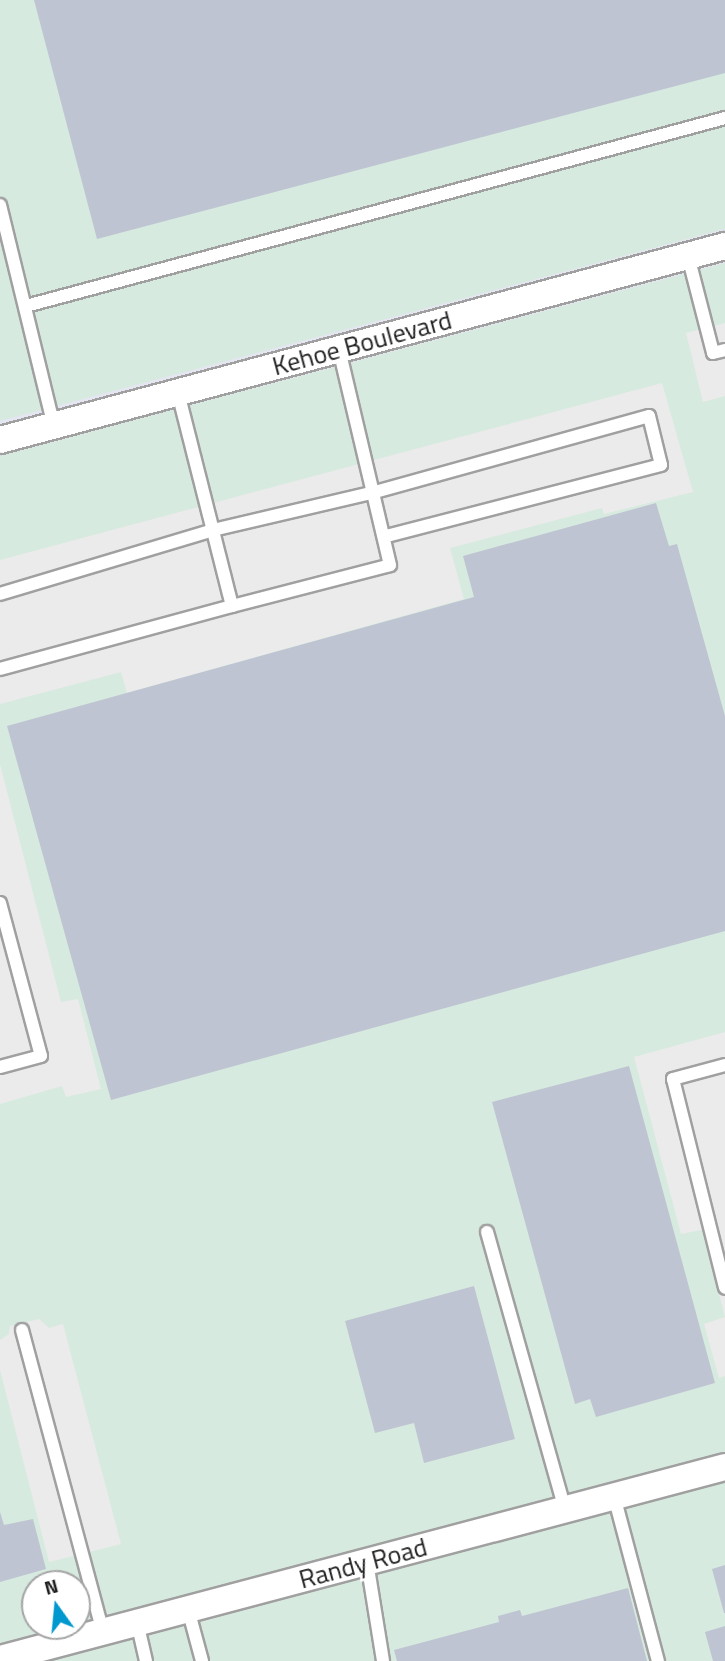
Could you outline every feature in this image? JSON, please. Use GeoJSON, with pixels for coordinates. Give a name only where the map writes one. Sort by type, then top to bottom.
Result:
{"type":"FeatureCollection","features":[{"type":"Feature","properties":{"kind":"street","name":"Kehoe Boulevard"},"geometry":{"type":"LineString","coordinates":[[0,440],[725,246]]}},
{"type":"Feature","properties":{"kind":"street","name":"Randy Road"},"geometry":{"type":"LineString","coordinates":[[0,1659],[725,1467]]}},
{"type":"Feature","properties":{"kind":"lane"},"geometry":{"type":"LineString","coordinates":[[26,306],[725,118]]}},
{"type":"Feature","properties":{"kind":"lane"},"geometry":{"type":"LineString","coordinates":[[0,205],[54,426]]}},
{"type":"Feature","properties":{"kind":"lane"},"geometry":{"type":"LineString","coordinates":[[688,256],[713,353],[725,349]]}},
{"type":"Feature","properties":{"kind":"lane"},"geometry":{"type":"LineString","coordinates":[[0,669],[390,565],[386,536],[339,349]]}},
{"type":"Feature","properties":{"kind":"lane"},"geometry":{"type":"LineString","coordinates":[[178,393],[232,606]]}},
{"type":"Feature","properties":{"kind":"lane"},"geometry":{"type":"LineString","coordinates":[[0,594],[213,530],[375,492],[649,415],[661,466],[386,536]]}},
{"type":"Feature","properties":{"kind":"lane"},"geometry":{"type":"LineString","coordinates":[[0,903],[41,1056],[0,1067]]}},
{"type":"Feature","properties":{"kind":"lane"},"geometry":{"type":"LineString","coordinates":[[725,1065],[673,1079],[725,1288]]}},
{"type":"Feature","properties":{"kind":"lane"},"geometry":{"type":"LineString","coordinates":[[487,1232],[565,1509]]}},
{"type":"Feature","properties":{"kind":"lane"},"geometry":{"type":"LineString","coordinates":[[22,1330],[103,1632]]}},
{"type":"Feature","properties":{"kind":"lane"},"geometry":{"type":"LineString","coordinates":[[614,1496],[658,1661]]}},
{"type":"Feature","properties":{"kind":"lane"},"geometry":{"type":"LineString","coordinates":[[367,1562],[383,1661]]}},
{"type":"Feature","properties":{"kind":"lane"},"geometry":{"type":"LineString","coordinates":[[188,1609],[202,1661]]}},
{"type":"Feature","properties":{"kind":"lane"},"geometry":{"type":"LineString","coordinates":[[137,1622],[146,1661]]}},
{"type":"Feature","properties":{"kind":"shaded area"},"geometry":{"type":"Polygon","coordinates":[[[0,0],[725,0],[725,229],[0,421],[0,0]]]}},
{"type":"Feature","properties":{"kind":"shaded area"},"geometry":{"type":"Polygon","coordinates":[[[725,263],[725,1661],[0,1661],[0,456],[725,263]]]}},
{"type":"Feature","properties":{"kind":"shaded area"},"geometry":{"type":"Polygon","coordinates":[[[725,323],[725,396],[703,402],[686,333],[725,323]]]}},
{"type":"Feature","properties":{"kind":"shaded area"},"geometry":{"type":"Polygon","coordinates":[[[662,383],[693,492],[604,514],[602,508],[450,548],[464,599],[127,693],[121,672],[0,704],[0,560],[662,383]]]}},
{"type":"Feature","properties":{"kind":"shaded area"},"geometry":{"type":"Polygon","coordinates":[[[0,764],[61,1002],[78,999],[101,1089],[66,1097],[62,1086],[0,1104],[0,764]]]}},
{"type":"Feature","properties":{"kind":"shaded area"},"geometry":{"type":"Polygon","coordinates":[[[725,1032],[725,1317],[702,1230],[681,1234],[634,1057],[725,1032]]]}},
{"type":"Feature","properties":{"kind":"shaded area"},"geometry":{"type":"Polygon","coordinates":[[[725,1317],[725,1376],[719,1378],[704,1324],[725,1317]]]}},
{"type":"Feature","properties":{"kind":"shaded area"},"geometry":{"type":"Polygon","coordinates":[[[39,1319],[49,1328],[63,1324],[121,1544],[49,1562],[0,1370],[0,1340],[9,1334],[10,1326],[39,1319]]]}},
{"type":"Feature","properties":{"kind":"building"},"geometry":{"type":"Polygon","coordinates":[[[34,0],[725,0],[725,73],[97,239],[34,0]]]}},
{"type":"Feature","properties":{"kind":"building"},"geometry":{"type":"Polygon","coordinates":[[[656,503],[669,546],[677,544],[725,716],[725,931],[111,1100],[7,726],[474,597],[463,556],[656,503]]]}},
{"type":"Feature","properties":{"kind":"building"},"geometry":{"type":"Polygon","coordinates":[[[629,1066],[715,1383],[596,1417],[590,1399],[575,1404],[492,1102],[629,1066]]]}},
{"type":"Feature","properties":{"kind":"building"},"geometry":{"type":"Polygon","coordinates":[[[474,1286],[515,1439],[424,1463],[414,1423],[375,1433],[345,1321],[474,1286]]]}},
{"type":"Feature","properties":{"kind":"building"},"geometry":{"type":"Polygon","coordinates":[[[0,1512],[4,1525],[33,1519],[46,1569],[21,1570],[21,1576],[0,1582],[0,1512]]]}},
{"type":"Feature","properties":{"kind":"building"},"geometry":{"type":"Polygon","coordinates":[[[725,1565],[725,1613],[724,1613],[712,1569],[725,1565]]]}},
{"type":"Feature","properties":{"kind":"building"},"geometry":{"type":"Polygon","coordinates":[[[628,1588],[647,1661],[397,1661],[394,1650],[499,1622],[498,1616],[520,1610],[522,1616],[628,1588]]]}},
{"type":"Feature","properties":{"kind":"building"},"geometry":{"type":"Polygon","coordinates":[[[725,1626],[725,1661],[713,1661],[705,1632],[725,1626]]]}}]}
